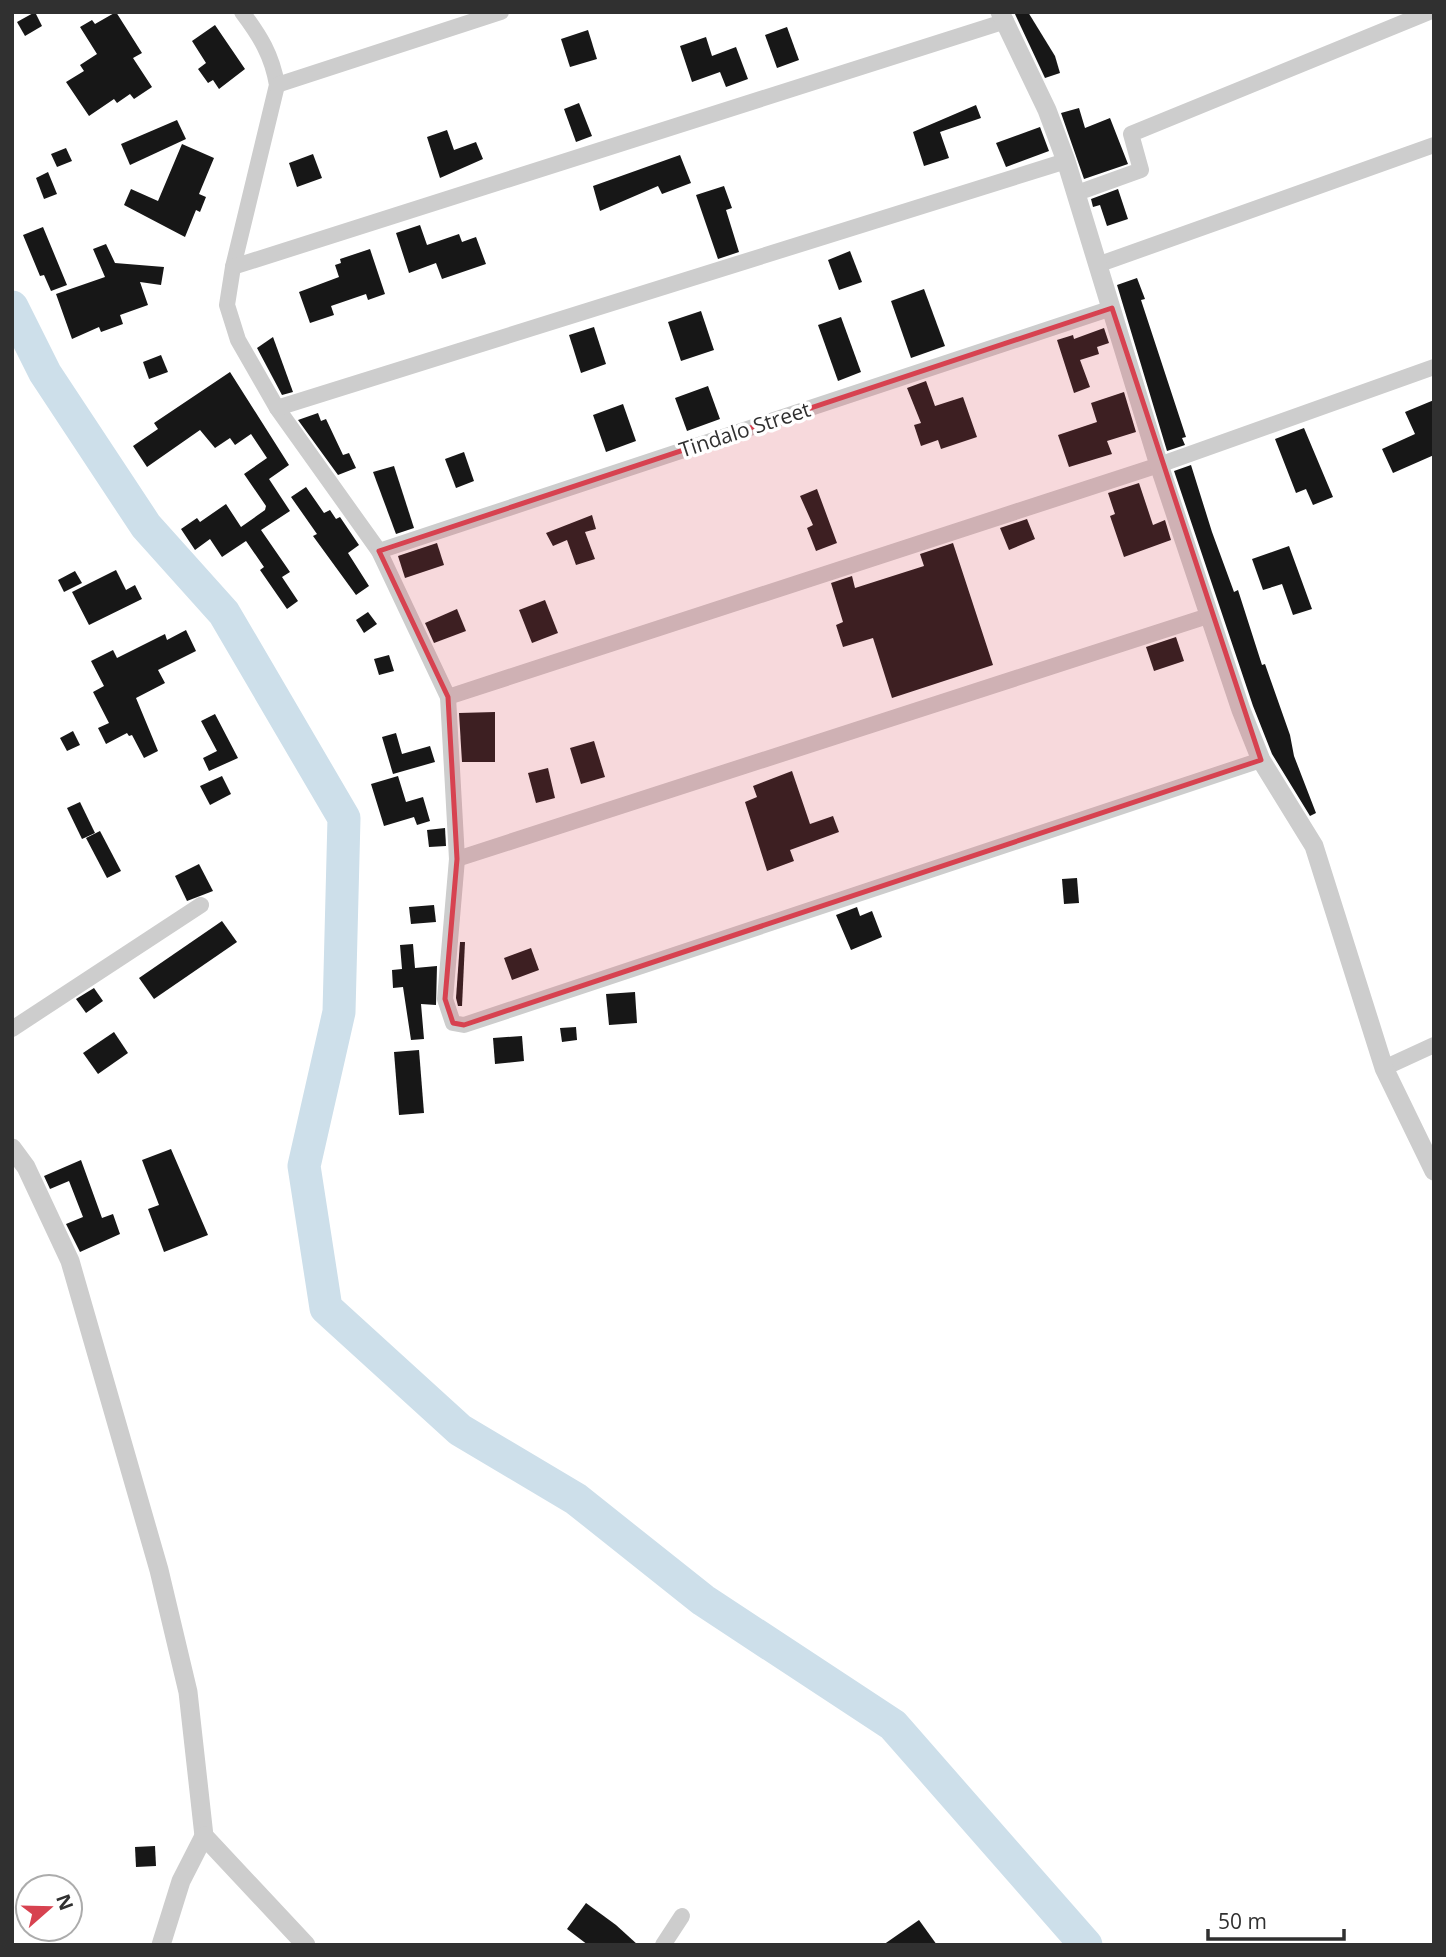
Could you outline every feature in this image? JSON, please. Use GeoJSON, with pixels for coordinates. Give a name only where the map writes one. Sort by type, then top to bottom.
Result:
{"type":"FeatureCollection","features":[{"type":"Feature","properties":{"kind":"street"},"geometry":{"type":"LineString","coordinates":[[242,12],[264,41],[277,85],[233,267],[227,305],[237,340],[277,408],[379,551],[449,698],[457,859],[445,999],[453,1023],[464,1025],[1261,761]]}},
{"type":"Feature","properties":{"kind":"street"},"geometry":{"type":"LineString","coordinates":[[277,85],[501,12]]}},
{"type":"Feature","properties":{"kind":"street"},"geometry":{"type":"LineString","coordinates":[[1077,193],[1141,170],[1131,134],[1429,12]]}},
{"type":"Feature","properties":{"kind":"street"},"geometry":{"type":"LineString","coordinates":[[233,267],[1003,17],[1077,193],[1159,465],[1208,616],[1261,761],[1314,846],[1384,1068],[1434,1171]]}},
{"type":"Feature","properties":{"kind":"street"},"geometry":{"type":"LineString","coordinates":[[1100,264],[1434,145]]}},
{"type":"Feature","properties":{"kind":"street"},"geometry":{"type":"LineString","coordinates":[[277,408],[1066,162]]}},
{"type":"Feature","properties":{"kind":"street","name":"Tindalo Street"},"geometry":{"type":"LineString","coordinates":[[379,551],[1112,308]]}},
{"type":"Feature","properties":{"kind":"street"},"geometry":{"type":"LineString","coordinates":[[449,698],[1159,465],[1434,367]]}},
{"type":"Feature","properties":{"kind":"street"},"geometry":{"type":"LineString","coordinates":[[457,859],[1208,616]]}},
{"type":"Feature","properties":{"kind":"street"},"geometry":{"type":"LineString","coordinates":[[12,1029],[201,905]]}},
{"type":"Feature","properties":{"kind":"street"},"geometry":{"type":"LineString","coordinates":[[1384,1068],[1434,1045]]}},
{"type":"Feature","properties":{"kind":"street"},"geometry":{"type":"LineString","coordinates":[[16,1158],[70,1261],[159,1570],[188,1692],[204,1836],[180,1881],[161,1945]]}},
{"type":"Feature","properties":{"kind":"street"},"geometry":{"type":"LineString","coordinates":[[204,1836],[306,1945]]}},
{"type":"Feature","properties":{"kind":"street"},"geometry":{"type":"LineString","coordinates":[[663,1945],[682,1916]]}},
{"type":"Feature","properties":{"kind":"highlighted area"},"geometry":{"type":"Polygon","coordinates":[[[1112,308],[1261,760],[464,1025],[453,1023],[445,999],[457,859],[448,697],[379,551],[1112,308]]]}},
{"type":"Feature","properties":{"kind":"building"},"geometry":{"type":"Polygon","coordinates":[[[35,12],[42,26],[25,36],[17,22],[35,12]]]}},
{"type":"Feature","properties":{"kind":"building"},"geometry":{"type":"Polygon","coordinates":[[[116,12],[142,53],[133,58],[152,87],[134,99],[130,94],[117,103],[114,99],[89,116],[66,82],[84,71],[80,65],[97,54],[80,27],[92,20],[95,24],[116,12]]]}},
{"type":"Feature","properties":{"kind":"building"},"geometry":{"type":"Polygon","coordinates":[[[1014,12],[1028,12],[1055,56],[1060,73],[1045,78],[1014,12]]]}},
{"type":"Feature","properties":{"kind":"building"},"geometry":{"type":"Polygon","coordinates":[[[215,25],[245,69],[219,89],[213,80],[208,83],[198,69],[206,63],[192,41],[215,25]]]}},
{"type":"Feature","properties":{"kind":"building"},"geometry":{"type":"Polygon","coordinates":[[[787,27],[799,60],[777,68],[765,35],[787,27]]]}},
{"type":"Feature","properties":{"kind":"building"},"geometry":{"type":"Polygon","coordinates":[[[588,30],[597,59],[570,67],[561,39],[588,30]]]}},
{"type":"Feature","properties":{"kind":"building"},"geometry":{"type":"Polygon","coordinates":[[[706,37],[712,56],[736,47],[748,79],[726,87],[720,72],[692,82],[680,46],[706,37]]]}},
{"type":"Feature","properties":{"kind":"building"},"geometry":{"type":"Polygon","coordinates":[[[579,103],[592,136],[576,142],[564,109],[579,103]]]}},
{"type":"Feature","properties":{"kind":"building"},"geometry":{"type":"Polygon","coordinates":[[[976,105],[981,118],[940,132],[949,158],[924,166],[913,132],[976,105]]]}},
{"type":"Feature","properties":{"kind":"building"},"geometry":{"type":"Polygon","coordinates":[[[1079,108],[1085,128],[1110,118],[1128,164],[1084,179],[1061,113],[1079,108]]]}},
{"type":"Feature","properties":{"kind":"building"},"geometry":{"type":"Polygon","coordinates":[[[177,120],[186,139],[130,165],[121,144],[177,120]]]}},
{"type":"Feature","properties":{"kind":"building"},"geometry":{"type":"Polygon","coordinates":[[[1040,127],[1049,151],[1006,167],[996,143],[1040,127]]]}},
{"type":"Feature","properties":{"kind":"building"},"geometry":{"type":"Polygon","coordinates":[[[447,130],[454,150],[476,142],[483,159],[440,178],[427,137],[447,130]]]}},
{"type":"Feature","properties":{"kind":"building"},"geometry":{"type":"Polygon","coordinates":[[[182,144],[214,158],[199,194],[206,197],[200,212],[196,210],[185,237],[124,205],[131,189],[158,201],[182,144]]]}},
{"type":"Feature","properties":{"kind":"building"},"geometry":{"type":"Polygon","coordinates":[[[66,148],[72,161],[57,167],[51,154],[66,148]]]}},
{"type":"Feature","properties":{"kind":"building"},"geometry":{"type":"Polygon","coordinates":[[[313,154],[322,178],[297,187],[289,163],[313,154]]]}},
{"type":"Feature","properties":{"kind":"building"},"geometry":{"type":"Polygon","coordinates":[[[680,155],[691,183],[662,194],[658,186],[600,211],[593,186],[680,155]]]}},
{"type":"Feature","properties":{"kind":"building"},"geometry":{"type":"Polygon","coordinates":[[[48,172],[57,194],[44,199],[36,178],[48,172]]]}},
{"type":"Feature","properties":{"kind":"building"},"geometry":{"type":"Polygon","coordinates":[[[724,186],[732,208],[726,210],[739,252],[718,259],[696,195],[724,186]]]}},
{"type":"Feature","properties":{"kind":"building"},"geometry":{"type":"Polygon","coordinates":[[[1118,189],[1128,219],[1107,226],[1100,205],[1093,207],[1091,199],[1118,189]]]}},
{"type":"Feature","properties":{"kind":"building"},"geometry":{"type":"Polygon","coordinates":[[[420,225],[427,245],[459,234],[462,242],[476,237],[486,264],[442,279],[436,263],[409,273],[396,233],[420,225]]]}},
{"type":"Feature","properties":{"kind":"building"},"geometry":{"type":"Polygon","coordinates":[[[43,227],[67,285],[51,291],[44,275],[40,276],[23,235],[43,227]]]}},
{"type":"Feature","properties":{"kind":"building"},"geometry":{"type":"Polygon","coordinates":[[[106,244],[115,263],[164,267],[161,285],[140,282],[148,305],[120,315],[123,324],[101,332],[99,327],[72,339],[56,294],[105,277],[93,249],[106,244]]]}},
{"type":"Feature","properties":{"kind":"building"},"geometry":{"type":"Polygon","coordinates":[[[370,249],[385,294],[368,300],[366,294],[331,306],[334,315],[310,323],[299,292],[339,277],[335,265],[341,263],[340,259],[370,249]]]}},
{"type":"Feature","properties":{"kind":"building"},"geometry":{"type":"Polygon","coordinates":[[[850,251],[862,282],[839,290],[828,260],[850,251]]]}},
{"type":"Feature","properties":{"kind":"building"},"geometry":{"type":"Polygon","coordinates":[[[1137,278],[1145,299],[1141,300],[1186,437],[1182,438],[1185,445],[1167,451],[1117,285],[1137,278]]]}},
{"type":"Feature","properties":{"kind":"building"},"geometry":{"type":"Polygon","coordinates":[[[924,289],[945,346],[911,358],[891,301],[924,289]]]}},
{"type":"Feature","properties":{"kind":"building"},"geometry":{"type":"Polygon","coordinates":[[[701,311],[714,350],[681,361],[668,322],[701,311]]]}},
{"type":"Feature","properties":{"kind":"building"},"geometry":{"type":"Polygon","coordinates":[[[841,317],[861,372],[838,381],[818,325],[841,317]]]}},
{"type":"Feature","properties":{"kind":"building"},"geometry":{"type":"Polygon","coordinates":[[[594,327],[606,364],[581,373],[569,335],[594,327]]]}},
{"type":"Feature","properties":{"kind":"building"},"geometry":{"type":"Polygon","coordinates":[[[1104,328],[1109,343],[1097,347],[1099,354],[1080,360],[1090,387],[1074,393],[1057,340],[1073,335],[1074,339],[1104,328]]]}},
{"type":"Feature","properties":{"kind":"building"},"geometry":{"type":"Polygon","coordinates":[[[273,337],[293,392],[282,395],[257,348],[273,337]]]}},
{"type":"Feature","properties":{"kind":"building"},"geometry":{"type":"Polygon","coordinates":[[[161,355],[168,372],[149,379],[143,362],[161,355]]]}},
{"type":"Feature","properties":{"kind":"building"},"geometry":{"type":"Polygon","coordinates":[[[230,372],[289,465],[269,479],[290,511],[261,530],[290,572],[282,577],[298,601],[287,609],[260,570],[264,567],[246,541],[222,557],[210,539],[195,550],[181,529],[197,518],[200,522],[226,504],[241,527],[265,510],[266,506],[244,474],[267,458],[251,434],[235,445],[230,438],[215,448],[200,430],[147,467],[133,446],[158,429],[154,423],[230,372]]]}},
{"type":"Feature","properties":{"kind":"building"},"geometry":{"type":"Polygon","coordinates":[[[926,381],[935,406],[963,397],[977,437],[941,449],[938,440],[921,446],[914,425],[921,423],[907,388],[926,381]]]}},
{"type":"Feature","properties":{"kind":"building"},"geometry":{"type":"Polygon","coordinates":[[[708,386],[720,419],[687,431],[675,398],[708,386]]]}},
{"type":"Feature","properties":{"kind":"building"},"geometry":{"type":"Polygon","coordinates":[[[1124,392],[1136,432],[1107,441],[1112,454],[1069,467],[1058,435],[1097,422],[1091,403],[1124,392]]]}},
{"type":"Feature","properties":{"kind":"building"},"geometry":{"type":"Polygon","coordinates":[[[1434,400],[1434,455],[1393,473],[1382,449],[1415,434],[1405,412],[1434,400]]]}},
{"type":"Feature","properties":{"kind":"building"},"geometry":{"type":"Polygon","coordinates":[[[623,404],[636,441],[606,452],[593,415],[623,404]]]}},
{"type":"Feature","properties":{"kind":"building"},"geometry":{"type":"Polygon","coordinates":[[[318,413],[321,421],[326,419],[343,455],[349,453],[356,468],[338,475],[298,420],[318,413]]]}},
{"type":"Feature","properties":{"kind":"building"},"geometry":{"type":"Polygon","coordinates":[[[1304,428],[1333,497],[1313,505],[1306,489],[1296,493],[1275,439],[1304,428]]]}},
{"type":"Feature","properties":{"kind":"building"},"geometry":{"type":"Polygon","coordinates":[[[464,452],[474,481],[456,488],[445,459],[464,452]]]}},
{"type":"Feature","properties":{"kind":"building"},"geometry":{"type":"Polygon","coordinates":[[[1191,465],[1234,592],[1238,590],[1262,665],[1265,664],[1290,735],[1294,756],[1316,813],[1310,816],[1272,754],[1253,706],[1174,471],[1191,465]]]}},
{"type":"Feature","properties":{"kind":"building"},"geometry":{"type":"Polygon","coordinates":[[[394,466],[414,528],[396,534],[373,472],[394,466]]]}},
{"type":"Feature","properties":{"kind":"building"},"geometry":{"type":"Polygon","coordinates":[[[1139,483],[1153,525],[1165,520],[1171,540],[1124,557],[1110,516],[1115,514],[1108,493],[1139,483]]]}},
{"type":"Feature","properties":{"kind":"building"},"geometry":{"type":"Polygon","coordinates":[[[306,487],[324,513],[330,510],[336,519],[340,517],[359,545],[348,553],[369,586],[356,595],[313,536],[317,534],[291,497],[306,487]]]}},
{"type":"Feature","properties":{"kind":"building"},"geometry":{"type":"Polygon","coordinates":[[[817,489],[837,543],[816,551],[807,528],[813,525],[800,496],[817,489]]]}},
{"type":"Feature","properties":{"kind":"building"},"geometry":{"type":"Polygon","coordinates":[[[592,515],[596,529],[585,532],[595,559],[576,565],[567,540],[553,546],[546,533],[592,515]]]}},
{"type":"Feature","properties":{"kind":"building"},"geometry":{"type":"Polygon","coordinates":[[[1027,519],[1035,539],[1009,550],[1000,528],[1027,519]]]}},
{"type":"Feature","properties":{"kind":"building"},"geometry":{"type":"Polygon","coordinates":[[[437,543],[444,565],[405,578],[398,556],[437,543]]]}},
{"type":"Feature","properties":{"kind":"building"},"geometry":{"type":"Polygon","coordinates":[[[953,543],[993,665],[892,698],[873,638],[843,647],[836,625],[843,622],[831,583],[852,576],[855,588],[924,566],[920,554],[953,543]]]}},
{"type":"Feature","properties":{"kind":"building"},"geometry":{"type":"Polygon","coordinates":[[[1289,546],[1312,609],[1293,615],[1282,584],[1263,590],[1252,559],[1289,546]]]}},
{"type":"Feature","properties":{"kind":"building"},"geometry":{"type":"Polygon","coordinates":[[[116,570],[126,590],[135,585],[142,599],[89,625],[72,592],[116,570]]]}},
{"type":"Feature","properties":{"kind":"building"},"geometry":{"type":"Polygon","coordinates":[[[75,571],[82,583],[64,592],[58,580],[75,571]]]}},
{"type":"Feature","properties":{"kind":"building"},"geometry":{"type":"Polygon","coordinates":[[[545,600],[558,633],[532,643],[519,610],[545,600]]]}},
{"type":"Feature","properties":{"kind":"building"},"geometry":{"type":"Polygon","coordinates":[[[457,609],[466,631],[434,643],[425,623],[457,609]]]}},
{"type":"Feature","properties":{"kind":"building"},"geometry":{"type":"Polygon","coordinates":[[[368,612],[377,624],[364,633],[356,620],[368,612]]]}},
{"type":"Feature","properties":{"kind":"building"},"geometry":{"type":"Polygon","coordinates":[[[186,630],[196,651],[158,670],[165,683],[136,698],[158,751],[144,758],[132,735],[127,733],[106,744],[98,728],[109,723],[93,692],[104,686],[91,661],[113,650],[117,658],[165,634],[167,640],[186,630]]]}},
{"type":"Feature","properties":{"kind":"building"},"geometry":{"type":"Polygon","coordinates":[[[1176,637],[1184,661],[1154,671],[1146,647],[1176,637]]]}},
{"type":"Feature","properties":{"kind":"building"},"geometry":{"type":"Polygon","coordinates":[[[389,655],[394,671],[379,675],[374,659],[389,655]]]}},
{"type":"Feature","properties":{"kind":"building"},"geometry":{"type":"Polygon","coordinates":[[[495,712],[495,762],[462,762],[459,713],[495,712]]]}},
{"type":"Feature","properties":{"kind":"building"},"geometry":{"type":"Polygon","coordinates":[[[215,714],[238,758],[209,771],[203,758],[217,751],[201,721],[215,714]]]}},
{"type":"Feature","properties":{"kind":"building"},"geometry":{"type":"Polygon","coordinates":[[[73,731],[80,745],[67,751],[60,738],[73,731]]]}},
{"type":"Feature","properties":{"kind":"building"},"geometry":{"type":"Polygon","coordinates":[[[396,733],[402,754],[430,746],[435,762],[393,774],[382,737],[396,733]]]}},
{"type":"Feature","properties":{"kind":"building"},"geometry":{"type":"Polygon","coordinates":[[[594,741],[605,777],[581,784],[570,748],[594,741]]]}},
{"type":"Feature","properties":{"kind":"building"},"geometry":{"type":"Polygon","coordinates":[[[548,768],[555,798],[536,803],[528,773],[548,768]]]}},
{"type":"Feature","properties":{"kind":"building"},"geometry":{"type":"Polygon","coordinates":[[[792,771],[810,824],[833,816],[839,832],[790,850],[794,861],[767,871],[745,802],[757,797],[753,786],[792,771]]]}},
{"type":"Feature","properties":{"kind":"building"},"geometry":{"type":"Polygon","coordinates":[[[222,776],[231,794],[210,805],[200,786],[222,776]]]}},
{"type":"Feature","properties":{"kind":"building"},"geometry":{"type":"Polygon","coordinates":[[[398,776],[406,802],[423,797],[430,821],[417,825],[414,817],[384,826],[371,784],[398,776]]]}},
{"type":"Feature","properties":{"kind":"building"},"geometry":{"type":"Polygon","coordinates":[[[80,802],[95,833],[82,839],[67,808],[80,802]]]}},
{"type":"Feature","properties":{"kind":"building"},"geometry":{"type":"Polygon","coordinates":[[[445,828],[446,846],[429,847],[427,830],[445,828]]]}},
{"type":"Feature","properties":{"kind":"building"},"geometry":{"type":"Polygon","coordinates":[[[100,831],[121,871],[107,878],[86,838],[100,831]]]}},
{"type":"Feature","properties":{"kind":"building"},"geometry":{"type":"Polygon","coordinates":[[[199,864],[213,891],[187,901],[175,876],[199,864]]]}},
{"type":"Feature","properties":{"kind":"building"},"geometry":{"type":"Polygon","coordinates":[[[1077,878],[1079,903],[1064,904],[1062,879],[1077,878]]]}},
{"type":"Feature","properties":{"kind":"building"},"geometry":{"type":"Polygon","coordinates":[[[434,905],[436,922],[411,924],[409,907],[434,905]]]}},
{"type":"Feature","properties":{"kind":"building"},"geometry":{"type":"Polygon","coordinates":[[[857,907],[860,916],[872,911],[882,937],[851,950],[836,915],[857,907]]]}},
{"type":"Feature","properties":{"kind":"building"},"geometry":{"type":"Polygon","coordinates":[[[222,921],[237,942],[154,999],[139,978],[222,921]]]}},
{"type":"Feature","properties":{"kind":"building"},"geometry":{"type":"Polygon","coordinates":[[[460,942],[465,942],[462,1006],[458,1006],[456,998],[460,942]]]}},
{"type":"Feature","properties":{"kind":"building"},"geometry":{"type":"Polygon","coordinates":[[[413,944],[415,968],[437,966],[436,1005],[421,1004],[424,1039],[411,1040],[403,987],[393,988],[392,970],[402,969],[400,945],[413,944]]]}},
{"type":"Feature","properties":{"kind":"building"},"geometry":{"type":"Polygon","coordinates":[[[531,948],[539,970],[512,980],[504,958],[531,948]]]}},
{"type":"Feature","properties":{"kind":"building"},"geometry":{"type":"Polygon","coordinates":[[[94,988],[103,1001],[86,1013],[76,999],[94,988]]]}},
{"type":"Feature","properties":{"kind":"building"},"geometry":{"type":"Polygon","coordinates":[[[635,992],[637,1023],[609,1025],[606,994],[635,992]]]}},
{"type":"Feature","properties":{"kind":"building"},"geometry":{"type":"Polygon","coordinates":[[[576,1027],[577,1040],[562,1042],[560,1028],[576,1027]]]}},
{"type":"Feature","properties":{"kind":"building"},"geometry":{"type":"Polygon","coordinates":[[[114,1032],[128,1053],[98,1074],[83,1053],[114,1032]]]}},
{"type":"Feature","properties":{"kind":"building"},"geometry":{"type":"Polygon","coordinates":[[[522,1036],[524,1061],[495,1064],[493,1038],[522,1036]]]}},
{"type":"Feature","properties":{"kind":"building"},"geometry":{"type":"Polygon","coordinates":[[[419,1050],[424,1113],[399,1115],[394,1052],[419,1050]]]}},
{"type":"Feature","properties":{"kind":"building"},"geometry":{"type":"Polygon","coordinates":[[[171,1149],[208,1235],[164,1252],[148,1209],[159,1205],[142,1160],[171,1149]]]}},
{"type":"Feature","properties":{"kind":"building"},"geometry":{"type":"Polygon","coordinates":[[[81,1160],[102,1218],[113,1214],[120,1234],[80,1252],[66,1224],[83,1217],[69,1181],[50,1189],[44,1176],[81,1160]]]}},
{"type":"Feature","properties":{"kind":"building"},"geometry":{"type":"Polygon","coordinates":[[[155,1846],[156,1866],[136,1867],[135,1847],[155,1846]]]}},
{"type":"Feature","properties":{"kind":"building"},"geometry":{"type":"Polygon","coordinates":[[[586,1903],[638,1945],[588,1945],[567,1929],[586,1903]]]}},
{"type":"Feature","properties":{"kind":"building"},"geometry":{"type":"Polygon","coordinates":[[[919,1920],[937,1945],[883,1945],[919,1920]]]}},
{"type":"Feature","properties":{"kind":"waterway"},"geometry":{"type":"LineString","coordinates":[[12,307],[45,373],[146,526],[224,613],[344,818],[339,1012],[304,1166],[326,1308],[460,1430],[576,1499],[703,1600],[893,1725],[1086,1945]]}}]}
